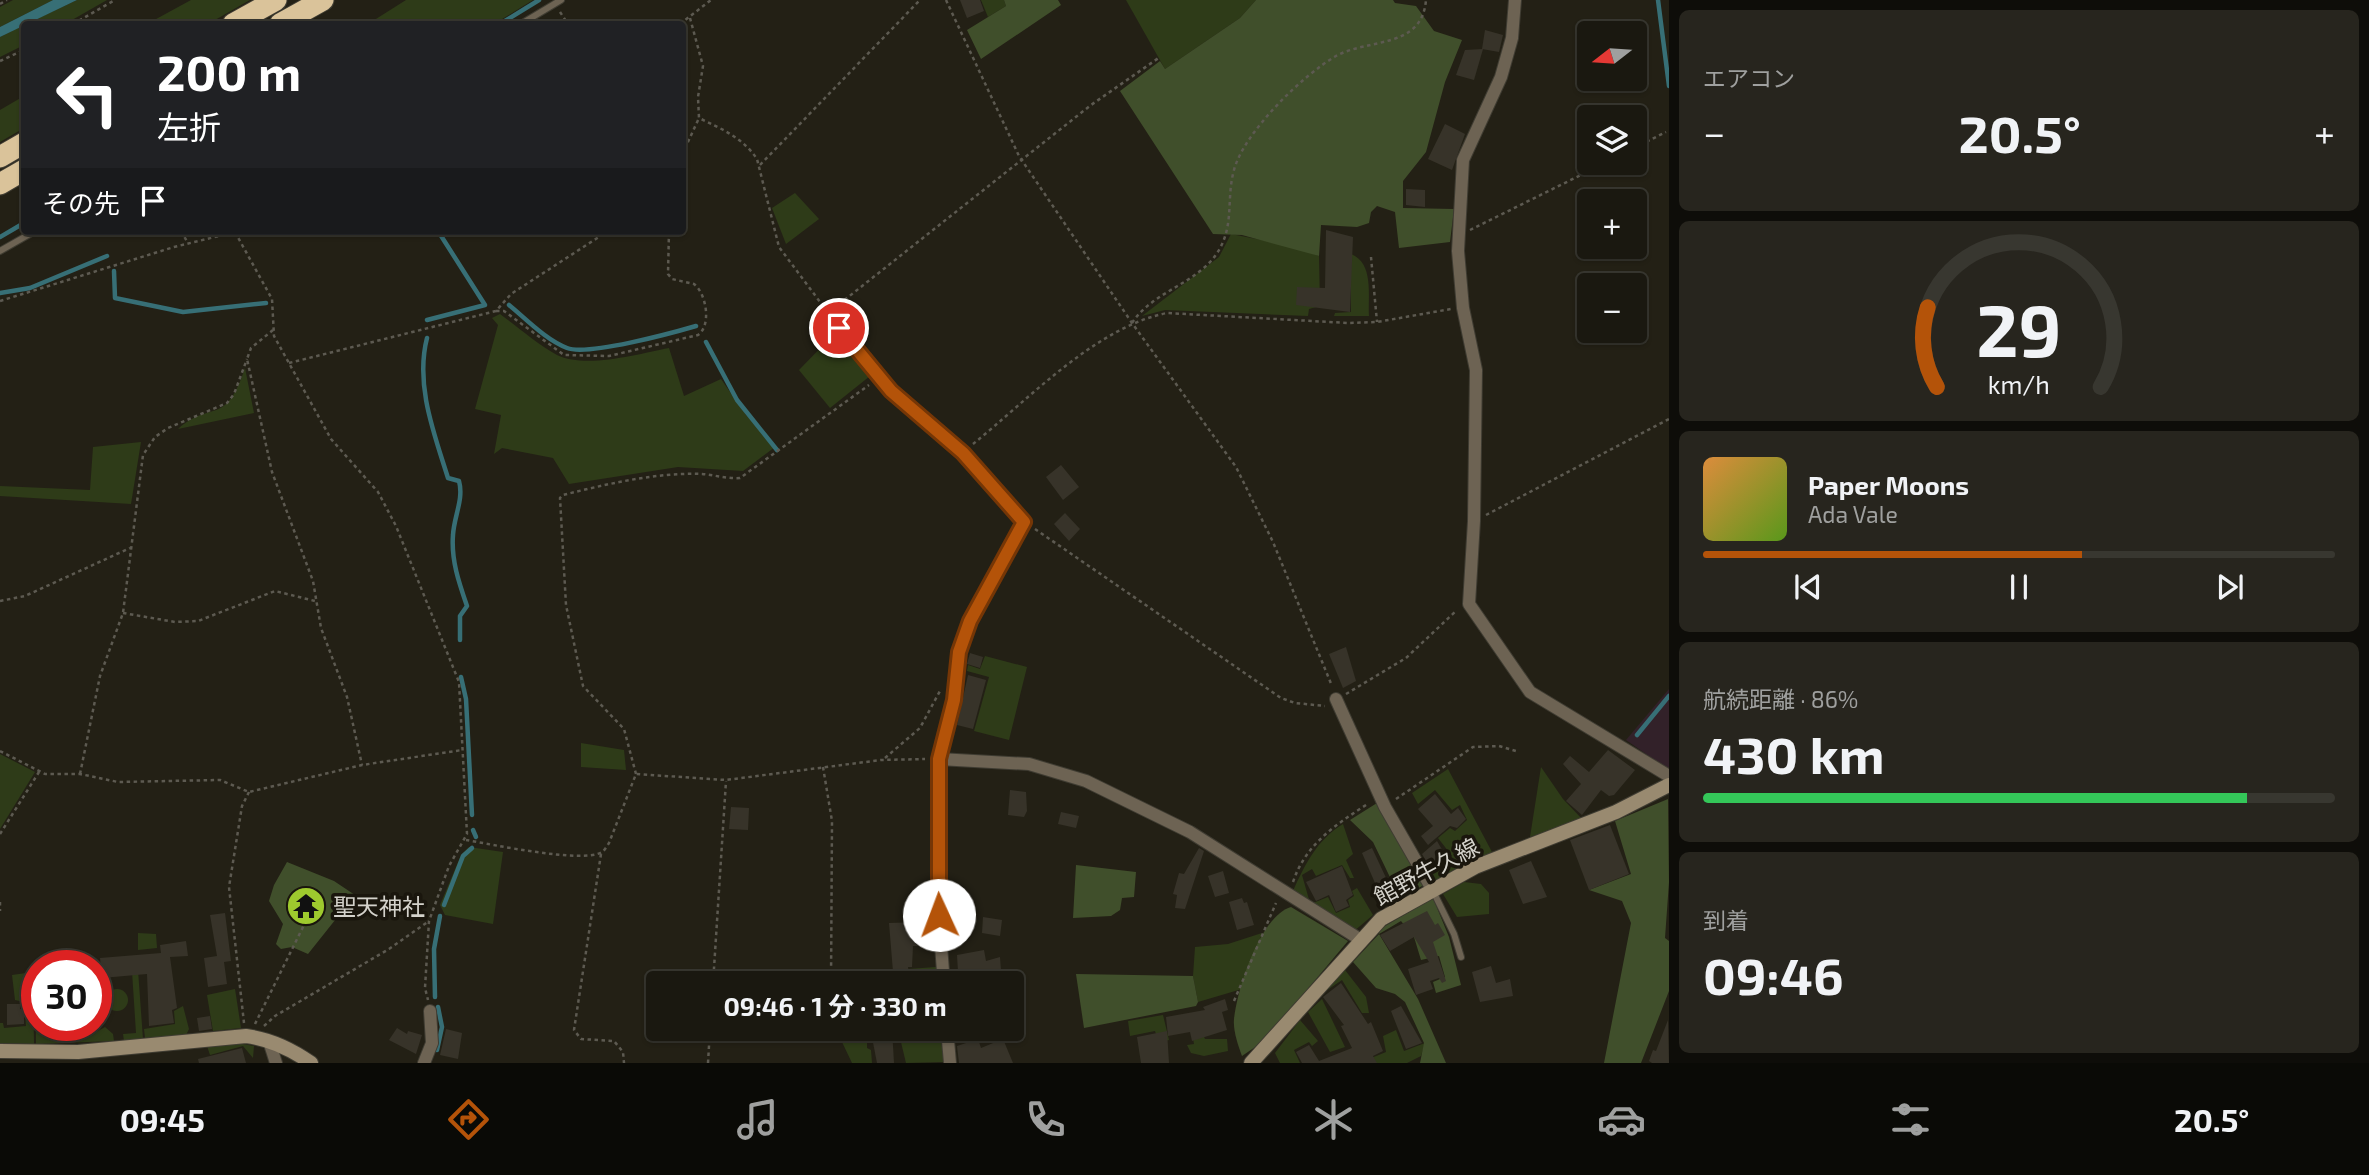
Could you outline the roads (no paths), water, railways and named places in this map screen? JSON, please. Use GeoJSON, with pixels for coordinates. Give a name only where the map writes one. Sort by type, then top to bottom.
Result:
{"type":"FeatureCollection","features":[{"type":"Feature","properties":{"kind":"highway"},"geometry":{"type":"LineString","coordinates":[[238,21],[276,0]]}},
{"type":"Feature","properties":{"kind":"highway"},"geometry":{"type":"LineString","coordinates":[[285,21],[323,0]]}},
{"type":"Feature","properties":{"kind":"highway"},"geometry":{"type":"LineString","coordinates":[[0,158],[21,145]]}},
{"type":"Feature","properties":{"kind":"highway"},"geometry":{"type":"LineString","coordinates":[[0,184],[21,172]]}},
{"type":"Feature","properties":{"kind":"main road","name":"館野牛久線"},"geometry":{"type":"LineString","coordinates":[[1251,1063],[1381,919],[1475,867],[1616,812],[1669,785]]}},
{"type":"Feature","properties":{"kind":"main road"},"geometry":{"type":"LineString","coordinates":[[0,1051],[78,1052],[249,1036],[269,1041],[311,1063]]}},
{"type":"Feature","properties":{"kind":"street"},"geometry":{"type":"LineString","coordinates":[[1515,0],[1512,38],[1501,77],[1463,160],[1458,251],[1463,307],[1476,370],[1474,521],[1469,604],[1530,692],[1669,776]]}},
{"type":"Feature","properties":{"kind":"street"},"geometry":{"type":"LineString","coordinates":[[839,328],[891,391],[963,453],[1024,522],[970,621],[939,759],[937,894],[943,971]]}},
{"type":"Feature","properties":{"kind":"street"},"geometry":{"type":"LineString","coordinates":[[1338,702],[1382,802],[1432,889]]}},
{"type":"Feature","properties":{"kind":"street"},"geometry":{"type":"LineString","coordinates":[[939,759],[1029,764],[1086,780],[1189,832],[1361,940]]}},
{"type":"Feature","properties":{"kind":"street"},"geometry":{"type":"LineString","coordinates":[[424,1063],[432,1043],[430,1011]]}},
{"type":"Feature","properties":{"kind":"street"},"geometry":{"type":"LineString","coordinates":[[269,1041],[276,1063]]}},
{"type":"Feature","properties":{"kind":"street"},"geometry":{"type":"LineString","coordinates":[[948,1041],[950,1063]]}},
{"type":"Feature","properties":{"kind":"lane"},"geometry":{"type":"LineString","coordinates":[[526,21],[561,0]]}},
{"type":"Feature","properties":{"kind":"lane"},"geometry":{"type":"LineString","coordinates":[[0,251],[28,235]]}},
{"type":"Feature","properties":{"kind":"lane"},"geometry":{"type":"LineString","coordinates":[[1432,889],[1454,934],[1461,957]]}},
{"type":"Feature","properties":{"kind":"water"},"geometry":{"type":"Polygon","coordinates":[[[53,0],[77,0],[33,21],[21,21],[21,27],[0,37],[0,27],[53,0]]]}},
{"type":"Feature","properties":{"kind":"waterway"},"geometry":{"type":"LineString","coordinates":[[505,21],[539,0]]}},
{"type":"Feature","properties":{"kind":"waterway"},"geometry":{"type":"LineString","coordinates":[[1658,0],[1669,86]]}},
{"type":"Feature","properties":{"kind":"waterway"},"geometry":{"type":"LineString","coordinates":[[0,237],[21,225]]}},
{"type":"Feature","properties":{"kind":"waterway"},"geometry":{"type":"LineString","coordinates":[[427,320],[485,305],[441,235]]}},
{"type":"Feature","properties":{"kind":"waterway"},"geometry":{"type":"LineString","coordinates":[[0,293],[30,288],[107,256]]}},
{"type":"Feature","properties":{"kind":"waterway"},"geometry":{"type":"LineString","coordinates":[[114,271],[115,298],[183,312],[266,303]]}},
{"type":"Feature","properties":{"kind":"waterway"},"geometry":{"type":"LineString","coordinates":[[509,305],[551,340],[578,350],[630,343],[696,326]]}},
{"type":"Feature","properties":{"kind":"waterway"},"geometry":{"type":"LineString","coordinates":[[427,338],[423,373],[428,409],[448,478],[459,481],[460,488],[453,544],[456,571],[467,606],[460,616],[460,640]]}},
{"type":"Feature","properties":{"kind":"waterway"},"geometry":{"type":"LineString","coordinates":[[706,342],[737,400],[777,450]]}},
{"type":"Feature","properties":{"kind":"waterway"},"geometry":{"type":"LineString","coordinates":[[461,677],[466,699],[472,815]]}},
{"type":"Feature","properties":{"kind":"waterway"},"geometry":{"type":"LineString","coordinates":[[1637,735],[1669,696]]}},
{"type":"Feature","properties":{"kind":"waterway"},"geometry":{"type":"LineString","coordinates":[[473,830],[476,837]]}},
{"type":"Feature","properties":{"kind":"waterway"},"geometry":{"type":"LineString","coordinates":[[444,905],[463,856],[472,848]]}},
{"type":"Feature","properties":{"kind":"waterway"},"geometry":{"type":"LineString","coordinates":[[435,997],[434,949],[440,916]]}},
{"type":"Feature","properties":{"kind":"waterway"},"geometry":{"type":"LineString","coordinates":[[437,1050],[442,1027],[438,1007]]}},
{"type":"Feature","properties":{"kind":"place","name":"聖天神社"},"geometry":{"type":"Point","coordinates":[306,906]}}]}
